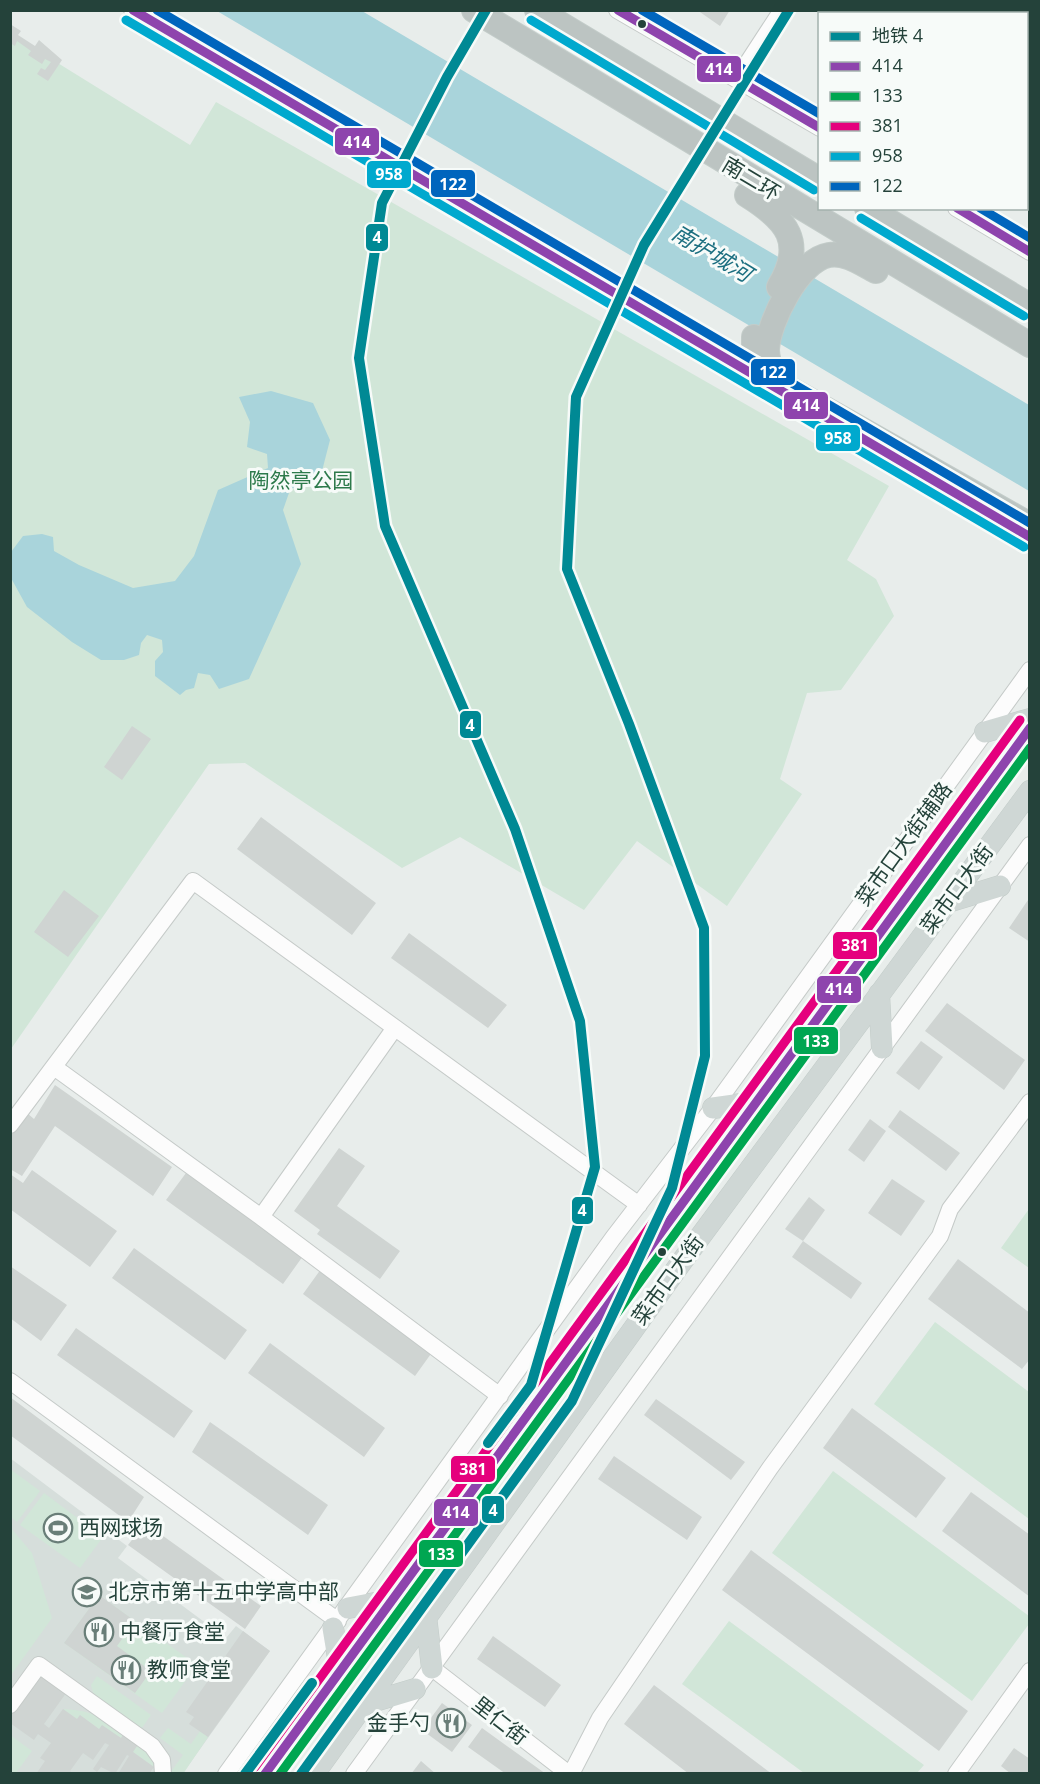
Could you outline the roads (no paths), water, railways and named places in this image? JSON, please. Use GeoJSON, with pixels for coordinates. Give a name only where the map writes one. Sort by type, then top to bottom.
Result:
{"type":"FeatureCollection","features":[{"type":"Feature","properties":{"kind":"highway","name":"南二环"},"geometry":{"type":"LineString","coordinates":[[474,10],[1029,345]]}},
{"type":"Feature","properties":{"kind":"highway","name":"南二环"},"geometry":{"type":"LineString","coordinates":[[537,10],[818,179]]}},
{"type":"Feature","properties":{"kind":"highway"},"geometry":{"type":"LineString","coordinates":[[650,118],[683,155],[772,211],[784,223],[792,246],[788,271],[761,317],[760,348],[754,378]]}},
{"type":"Feature","properties":{"kind":"highway"},"geometry":{"type":"LineString","coordinates":[[870,210],[1024,302]]}},
{"type":"Feature","properties":{"kind":"highway"},"geometry":{"type":"LineString","coordinates":[[760,348],[779,309],[804,269],[816,259],[831,254],[849,257],[928,301],[960,304]]}},
{"type":"Feature","properties":{"kind":"highway"},"geometry":{"type":"LineString","coordinates":[[760,348],[776,381],[1029,525]]}},
{"type":"Feature","properties":{"kind":"main road"},"geometry":{"type":"LineString","coordinates":[[985,732],[1029,719]]}},
{"type":"Feature","properties":{"kind":"main road","name":"菜市口大街"},"geometry":{"type":"LineString","coordinates":[[265,1773],[1029,727]]}},
{"type":"Feature","properties":{"kind":"main road","name":"菜市口大街"},"geometry":{"type":"LineString","coordinates":[[314,1773],[683,1260],[1029,791]]}},
{"type":"Feature","properties":{"kind":"main road"},"geometry":{"type":"LineString","coordinates":[[948,902],[1000,886]]}},
{"type":"Feature","properties":{"kind":"main road"},"geometry":{"type":"LineString","coordinates":[[879,994],[882,1048]]}},
{"type":"Feature","properties":{"kind":"main road"},"geometry":{"type":"LineString","coordinates":[[713,1108],[756,1102]]}},
{"type":"Feature","properties":{"kind":"main road"},"geometry":{"type":"LineString","coordinates":[[340,1670],[340,1619],[391,1600]]}},
{"type":"Feature","properties":{"kind":"main road"},"geometry":{"type":"LineString","coordinates":[[426,1616],[432,1668]]}},
{"type":"Feature","properties":{"kind":"main road"},"geometry":{"type":"LineString","coordinates":[[365,1704],[415,1689]]}},
{"type":"Feature","properties":{"kind":"street"},"geometry":{"type":"LineString","coordinates":[[132,10],[693,339],[754,378],[1029,537]]}},
{"type":"Feature","properties":{"kind":"street"},"geometry":{"type":"LineString","coordinates":[[617,10],[818,127]]}},
{"type":"Feature","properties":{"kind":"street"},"geometry":{"type":"LineString","coordinates":[[737,79],[782,10]]}},
{"type":"Feature","properties":{"kind":"street"},"geometry":{"type":"LineString","coordinates":[[959,210],[1029,252]]}},
{"type":"Feature","properties":{"kind":"street","name":"菜市口大街辅路"},"geometry":{"type":"LineString","coordinates":[[226,1773],[639,1205],[713,1108],[1029,670]]}},
{"type":"Feature","properties":{"kind":"street"},"geometry":{"type":"LineString","coordinates":[[354,1773],[1029,845]]}},
{"type":"Feature","properties":{"kind":"street"},"geometry":{"type":"LineString","coordinates":[[10,1125],[193,881],[639,1205]]}},
{"type":"Feature","properties":{"kind":"street"},"geometry":{"type":"LineString","coordinates":[[261,1217],[394,1029]]}},
{"type":"Feature","properties":{"kind":"street"},"geometry":{"type":"LineString","coordinates":[[54,1067],[261,1217],[500,1396]]}},
{"type":"Feature","properties":{"kind":"street"},"geometry":{"type":"LineString","coordinates":[[570,1773],[600,1718],[770,1468],[940,1236],[950,1209],[1029,1102]]}},
{"type":"Feature","properties":{"kind":"street"},"geometry":{"type":"LineString","coordinates":[[10,1381],[340,1619]]}},
{"type":"Feature","properties":{"kind":"street"},"geometry":{"type":"LineString","coordinates":[[10,1705],[39,1665],[152,1746],[162,1760],[163,1773]]}},
{"type":"Feature","properties":{"kind":"street","name":"里仁街"},"geometry":{"type":"LineString","coordinates":[[432,1668],[570,1773]]}},
{"type":"Feature","properties":{"kind":"street"},"geometry":{"type":"LineString","coordinates":[[956,1773],[1029,1671]]}},
{"type":"Feature","properties":{"kind":"water","name":"南护城河"},"geometry":{"type":"Polygon","coordinates":[[[217,11],[362,11],[1029,405],[1029,491],[217,11]]]}},
{"type":"Feature","properties":{"kind":"water"},"geometry":{"type":"Polygon","coordinates":[[[271,391],[313,403],[330,440],[322,471],[290,490],[283,510],[301,564],[249,679],[219,689],[210,675],[198,673],[194,688],[180,695],[155,676],[155,661],[163,652],[162,640],[147,635],[141,643],[139,655],[124,660],[101,660],[72,642],[27,607],[11,578],[11,552],[23,536],[42,534],[53,537],[54,551],[79,565],[133,588],[175,581],[194,556],[218,490],[268,468],[267,454],[247,447],[250,422],[239,397],[271,391]]]}},
{"type":"Feature","properties":{"kind":"metro line","name":"4"},"geometry":{"type":"LineString","coordinates":[[486,10],[447,77],[382,203],[359,358],[385,526],[515,829],[580,1021],[595,1167],[531,1385],[488,1443]]}},
{"type":"Feature","properties":{"kind":"metro line","name":"4"},"geometry":{"type":"LineString","coordinates":[[301,1774],[572,1401],[672,1188],[705,1056],[704,928],[629,724],[567,569],[576,397],[644,245],[789,10]]}},
{"type":"Feature","properties":{"kind":"metro line","name":"4"},"geometry":{"type":"LineString","coordinates":[[245,1774],[312,1683]]}},
{"type":"Feature","properties":{"kind":"place","name":"西网球场"},"geometry":{"type":"Point","coordinates":[58,1528]}},
{"type":"Feature","properties":{"kind":"place","name":"北京市第十五中学高中部"},"geometry":{"type":"Point","coordinates":[87,1592]}},
{"type":"Feature","properties":{"kind":"place","name":"中餐厅食堂"},"geometry":{"type":"Point","coordinates":[99,1632]}},
{"type":"Feature","properties":{"kind":"place","name":"教师食堂"},"geometry":{"type":"Point","coordinates":[126,1670]}},
{"type":"Feature","properties":{"kind":"place","name":"金手勺"},"geometry":{"type":"Point","coordinates":[451,1723]}},
{"type":"Feature","properties":{"kind":"park label","name":"陶然亭公园"},"geometry":{"type":"Point","coordinates":[301,481]}}]}
